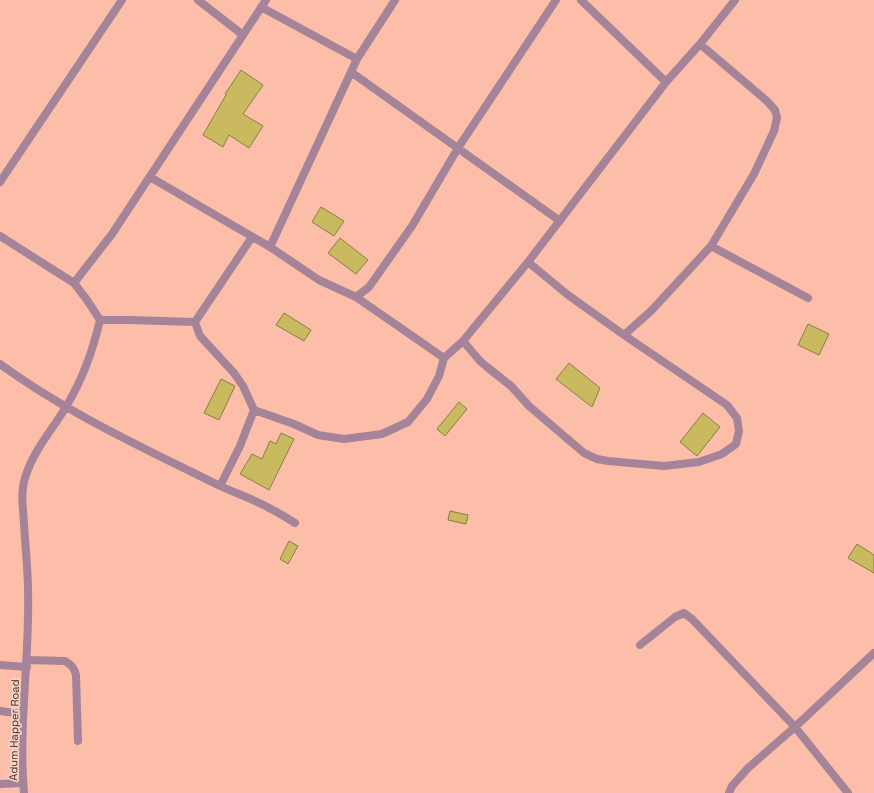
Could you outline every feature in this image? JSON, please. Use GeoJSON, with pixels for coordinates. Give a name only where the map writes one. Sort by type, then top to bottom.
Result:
{"type":"FeatureCollection","features":[{"type":"Feature","properties":{"kind":"street"},"geometry":{"type":"LineString","coordinates":[[0,182],[122,0]]}},
{"type":"Feature","properties":{"kind":"street"},"geometry":{"type":"LineString","coordinates":[[198,0],[243,35]]}},
{"type":"Feature","properties":{"kind":"street"},"geometry":{"type":"LineString","coordinates":[[270,247],[357,59],[395,0]]}},
{"type":"Feature","properties":{"kind":"street"},"geometry":{"type":"LineString","coordinates":[[356,297],[369,287],[412,226],[458,148],[556,0]]}},
{"type":"Feature","properties":{"kind":"street"},"geometry":{"type":"LineString","coordinates":[[580,0],[666,82]]}},
{"type":"Feature","properties":{"kind":"street"},"geometry":{"type":"LineString","coordinates":[[254,410],[294,424],[318,435],[344,439],[382,434],[408,422],[427,399],[439,376],[444,358],[463,341],[528,262],[666,82],[700,44],[735,0]]}},
{"type":"Feature","properties":{"kind":"street"},"geometry":{"type":"LineString","coordinates":[[74,283],[112,234],[263,3],[357,59]]}},
{"type":"Feature","properties":{"kind":"street"},"geometry":{"type":"LineString","coordinates":[[624,335],[652,311],[712,246],[754,174],[774,131],[777,118],[775,110],[767,101],[700,44]]}},
{"type":"Feature","properties":{"kind":"street"},"geometry":{"type":"LineString","coordinates":[[351,72],[560,220]]}},
{"type":"Feature","properties":{"kind":"street"},"geometry":{"type":"LineString","coordinates":[[150,177],[270,247],[319,280],[356,297],[444,358]]}},
{"type":"Feature","properties":{"kind":"street"},"geometry":{"type":"LineString","coordinates":[[0,236],[74,283],[100,320],[195,322]]}},
{"type":"Feature","properties":{"kind":"street"},"geometry":{"type":"LineString","coordinates":[[195,322],[252,237]]}},
{"type":"Feature","properties":{"kind":"street"},"geometry":{"type":"LineString","coordinates":[[712,246],[808,298]]}},
{"type":"Feature","properties":{"kind":"street"},"geometry":{"type":"LineString","coordinates":[[463,341],[480,361],[511,386],[529,406],[584,453],[597,459],[664,466],[699,462],[722,454],[736,444],[739,431],[737,418],[727,406],[568,295],[528,262]]}},
{"type":"Feature","properties":{"kind":"street","name":"Adum Happer Road"},"geometry":{"type":"LineString","coordinates":[[24,793],[23,718],[27,663],[28,589],[22,496],[25,476],[32,459],[66,407],[82,377],[92,352],[100,320]]}},
{"type":"Feature","properties":{"kind":"street"},"geometry":{"type":"LineString","coordinates":[[195,322],[200,336],[234,373],[243,386],[254,410],[240,446],[220,486]]}},
{"type":"Feature","properties":{"kind":"street"},"geometry":{"type":"LineString","coordinates":[[0,364],[25,382],[66,407],[126,440],[220,486],[271,508],[295,523]]}},
{"type":"Feature","properties":{"kind":"street"},"geometry":{"type":"LineString","coordinates":[[640,645],[674,617],[684,613],[692,619],[795,727],[848,793]]}},
{"type":"Feature","properties":{"kind":"street"},"geometry":{"type":"LineString","coordinates":[[730,793],[732,786],[748,768],[873,657]]}},
{"type":"Feature","properties":{"kind":"street"},"geometry":{"type":"LineString","coordinates":[[0,665],[65,661],[70,664],[74,668],[76,676],[78,741]]}},
{"type":"Feature","properties":{"kind":"street"},"geometry":{"type":"LineString","coordinates":[[0,711],[15,713],[23,718]]}},
{"type":"Feature","properties":{"kind":"street"},"geometry":{"type":"LineString","coordinates":[[0,784],[23,783]]}},
{"type":"Feature","properties":{"kind":"building"},"geometry":{"type":"Polygon","coordinates":[[[241,70],[263,85],[243,114],[263,126],[249,148],[229,135],[223,147],[203,135],[226,95],[225,94],[241,70]]]}},
{"type":"Feature","properties":{"kind":"building"},"geometry":{"type":"Polygon","coordinates":[[[321,207],[344,221],[334,236],[312,222],[321,207]]]}},
{"type":"Feature","properties":{"kind":"building"},"geometry":{"type":"Polygon","coordinates":[[[340,238],[368,260],[356,274],[328,253],[340,238]]]}},
{"type":"Feature","properties":{"kind":"building"},"geometry":{"type":"Polygon","coordinates":[[[284,313],[311,330],[304,341],[276,325],[284,313]]]}},
{"type":"Feature","properties":{"kind":"building"},"geometry":{"type":"Polygon","coordinates":[[[808,324],[829,334],[819,355],[798,345],[808,324]]]}},
{"type":"Feature","properties":{"kind":"building"},"geometry":{"type":"Polygon","coordinates":[[[569,363],[600,388],[592,407],[556,379],[569,363]]]}},
{"type":"Feature","properties":{"kind":"building"},"geometry":{"type":"Polygon","coordinates":[[[221,379],[235,386],[219,420],[204,413],[221,379]]]}},
{"type":"Feature","properties":{"kind":"building"},"geometry":{"type":"Polygon","coordinates":[[[459,402],[467,409],[445,436],[437,429],[459,402]]]}},
{"type":"Feature","properties":{"kind":"building"},"geometry":{"type":"Polygon","coordinates":[[[703,413],[720,427],[697,456],[680,442],[703,413]]]}},
{"type":"Feature","properties":{"kind":"building"},"geometry":{"type":"Polygon","coordinates":[[[281,433],[294,439],[269,490],[240,474],[252,454],[262,459],[270,441],[276,444],[281,433]]]}},
{"type":"Feature","properties":{"kind":"building"},"geometry":{"type":"Polygon","coordinates":[[[450,511],[468,515],[466,524],[448,520],[450,511]]]}},
{"type":"Feature","properties":{"kind":"building"},"geometry":{"type":"Polygon","coordinates":[[[289,541],[298,546],[288,564],[280,559],[289,541]]]}},
{"type":"Feature","properties":{"kind":"building"},"geometry":{"type":"Polygon","coordinates":[[[857,544],[874,555],[874,573],[848,558],[857,544]]]}}]}
